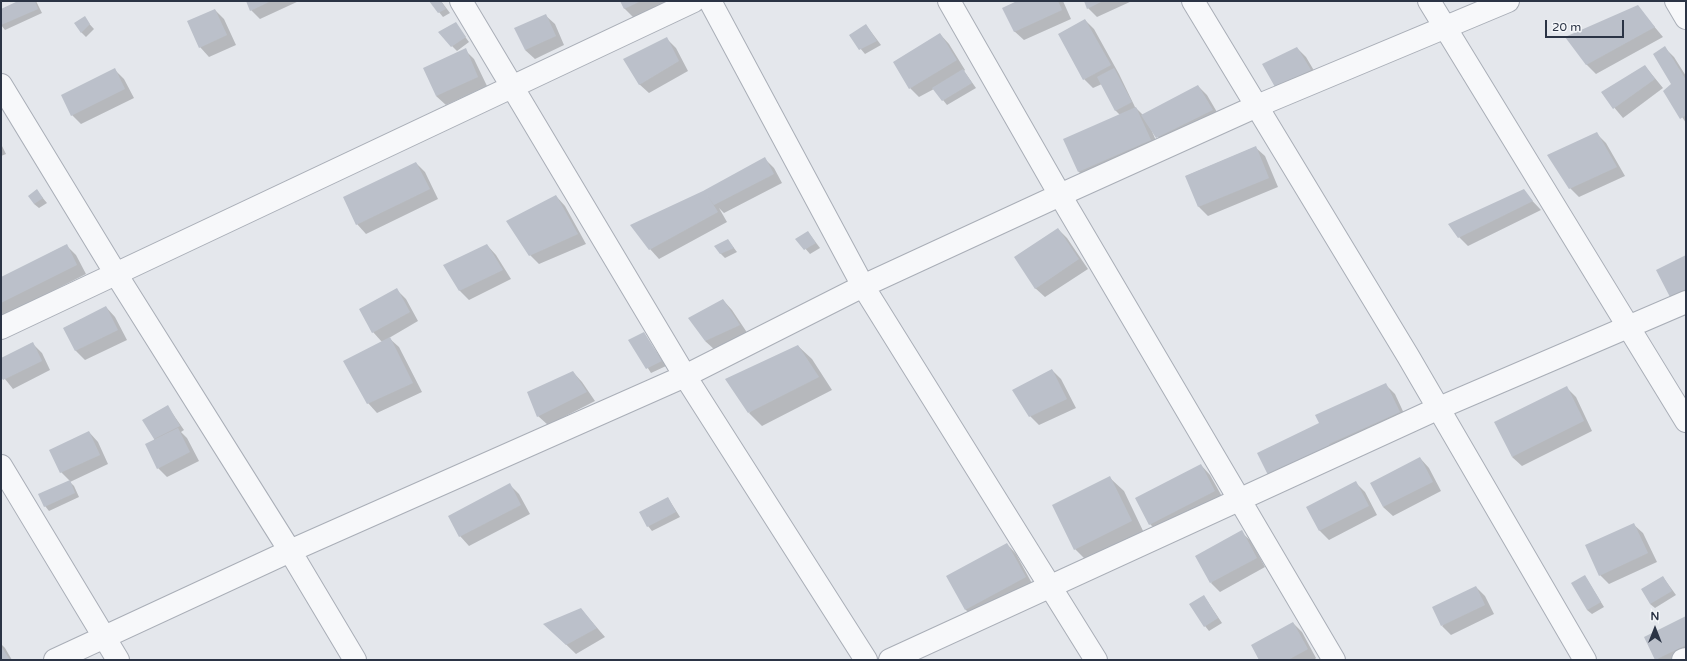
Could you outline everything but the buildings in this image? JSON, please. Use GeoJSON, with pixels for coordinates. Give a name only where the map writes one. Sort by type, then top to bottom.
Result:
{"type":"FeatureCollection","features":[{"type":"Feature","properties":{"kind":"street"},"geometry":{"type":"LineString","coordinates":[[461,1],[685,376],[866,660]]}},
{"type":"Feature","properties":{"kind":"street"},"geometry":{"type":"LineString","coordinates":[[1,328],[694,1]]}},
{"type":"Feature","properties":{"kind":"street"},"geometry":{"type":"LineString","coordinates":[[710,1],[863,286],[1096,660]]}},
{"type":"Feature","properties":{"kind":"street"},"geometry":{"type":"LineString","coordinates":[[949,1],[1060,195],[1334,660]]}},
{"type":"Feature","properties":{"kind":"street"},"geometry":{"type":"LineString","coordinates":[[1193,1],[1439,408],[1585,660]]}},
{"type":"Feature","properties":{"kind":"street"},"geometry":{"type":"LineString","coordinates":[[1429,1],[1686,421]]}},
{"type":"Feature","properties":{"kind":"street"},"geometry":{"type":"LineString","coordinates":[[55,660],[290,551],[685,376],[863,286],[1256,106],[1508,1]]}},
{"type":"Feature","properties":{"kind":"street"},"geometry":{"type":"LineString","coordinates":[[1676,1],[1686,18]]}},
{"type":"Feature","properties":{"kind":"street"},"geometry":{"type":"LineString","coordinates":[[1,85],[116,274],[290,551],[355,660]]}},
{"type":"Feature","properties":{"kind":"street"},"geometry":{"type":"LineString","coordinates":[[890,660],[1439,408],[1686,302]]}},
{"type":"Feature","properties":{"kind":"street"},"geometry":{"type":"LineString","coordinates":[[1,466],[118,660]]}},
{"type":"Feature","properties":{"kind":"street"},"geometry":{"type":"LineString","coordinates":[[1682,660],[1686,658]]}}]}
